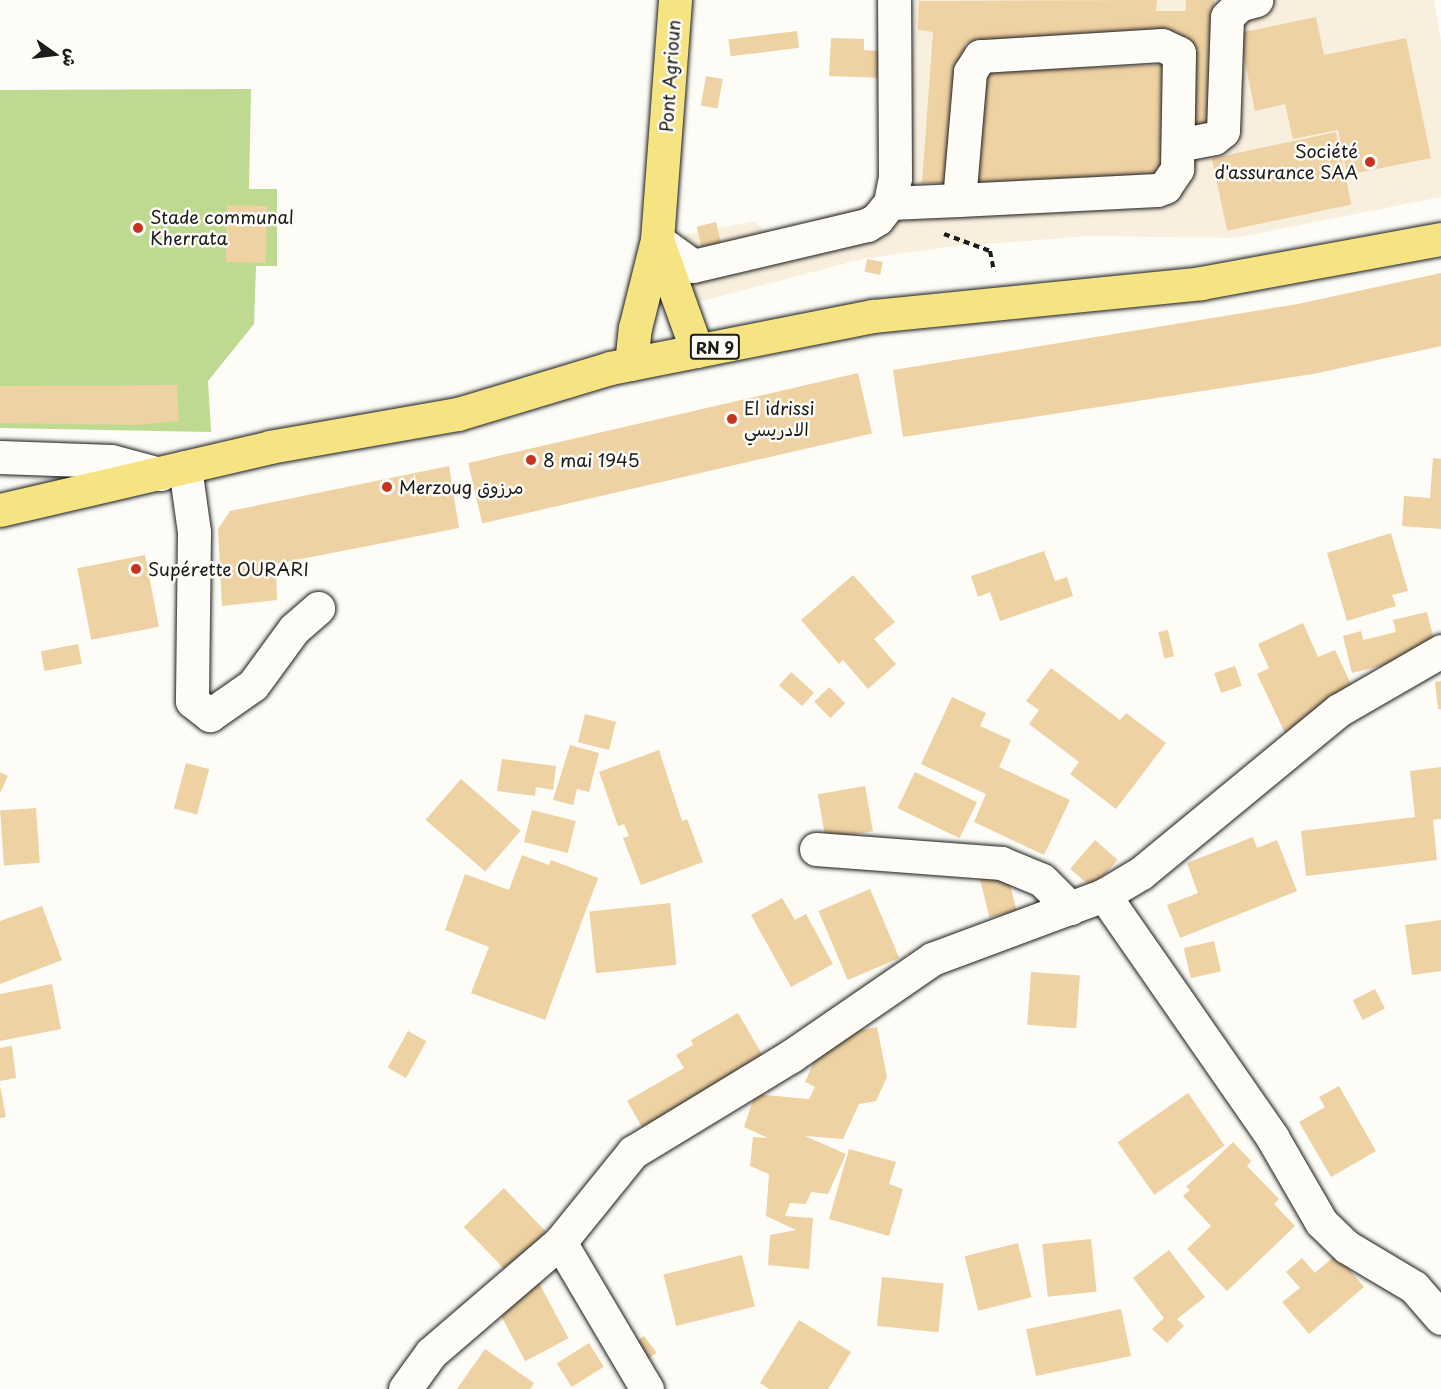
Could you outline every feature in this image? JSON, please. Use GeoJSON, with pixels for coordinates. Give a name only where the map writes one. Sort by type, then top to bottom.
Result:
{"type":"FeatureCollection","features":[{"type":"Feature","properties":{"kind":"main road","name":"Pont Agrioun"},"geometry":{"type":"LineString","coordinates":[[631,364],[635,328],[657,240],[675,0]]}},
{"type":"Feature","properties":{"kind":"main road","name":"RN 9"},"geometry":{"type":"LineString","coordinates":[[0,510],[270,447],[458,414],[631,364],[873,315],[1202,284],[1441,239]]}},
{"type":"Feature","properties":{"kind":"main road"},"geometry":{"type":"LineString","coordinates":[[657,240],[697,351]]}},
{"type":"Feature","properties":{"kind":"street"},"geometry":{"type":"LineString","coordinates":[[1178,146],[1214,138],[1223,130],[1227,17],[1239,4],[1256,0]]}},
{"type":"Feature","properties":{"kind":"street"},"geometry":{"type":"LineString","coordinates":[[657,240],[693,266],[867,225],[890,203],[895,177],[894,1]]}},
{"type":"Feature","properties":{"kind":"street"},"geometry":{"type":"LineString","coordinates":[[890,203],[960,200],[1157,190],[1173,180],[1178,146],[1181,63],[1179,53],[1171,47],[989,53],[973,61],[970,72],[960,200]]}},
{"type":"Feature","properties":{"kind":"street"},"geometry":{"type":"LineString","coordinates":[[0,457],[111,461],[172,471],[194,532],[192,701],[210,715],[253,685],[294,629],[318,608]]}},
{"type":"Feature","properties":{"kind":"street"},"geometry":{"type":"LineString","coordinates":[[405,1389],[431,1353],[560,1242],[633,1152],[791,1056],[932,958],[1104,896],[1141,873],[1217,814],[1338,710],[1441,651]]}},
{"type":"Feature","properties":{"kind":"street"},"geometry":{"type":"LineString","coordinates":[[816,849],[1001,863],[1042,880],[1070,908]]}},
{"type":"Feature","properties":{"kind":"street"},"geometry":{"type":"LineString","coordinates":[[1104,896],[1272,1137],[1321,1222],[1347,1248],[1414,1287],[1441,1318]]}},
{"type":"Feature","properties":{"kind":"street"},"geometry":{"type":"LineString","coordinates":[[560,1242],[647,1389]]}},
{"type":"Feature","properties":{"kind":"shaded area"},"geometry":{"type":"Polygon","coordinates":[[[915,0],[1434,0],[1441,41],[1441,197],[1235,238],[1089,236],[948,247],[862,259],[694,303],[684,235],[754,221],[769,234],[907,191],[915,0]]]}},
{"type":"Feature","properties":{"kind":"green space","name":"Stade communal Kherrata"},"geometry":{"type":"Polygon","coordinates":[[[251,89],[249,189],[277,189],[277,266],[256,266],[254,324],[208,381],[211,432],[0,428],[0,90],[251,89]]]}},
{"type":"Feature","properties":{"kind":"building"},"geometry":{"type":"Polygon","coordinates":[[[1157,0],[1156,11],[1186,11],[1186,0],[1214,0],[1215,129],[1189,130],[1188,37],[965,43],[956,183],[922,183],[933,32],[918,30],[919,1],[1157,0]]]}},
{"type":"Feature","properties":{"kind":"building"},"geometry":{"type":"Polygon","coordinates":[[[1316,17],[1324,55],[1406,38],[1431,158],[1347,175],[1338,130],[1293,139],[1285,104],[1255,111],[1239,33],[1316,17]]]}},
{"type":"Feature","properties":{"kind":"building"},"geometry":{"type":"Polygon","coordinates":[[[797,31],[799,48],[731,56],[729,39],[797,31]]]}},
{"type":"Feature","properties":{"kind":"building"},"geometry":{"type":"Polygon","coordinates":[[[831,38],[864,39],[864,50],[886,52],[885,78],[829,76],[831,38]]]}},
{"type":"Feature","properties":{"kind":"building"},"geometry":{"type":"Polygon","coordinates":[[[1167,65],[1166,174],[978,187],[986,70],[1167,65]]]}},
{"type":"Feature","properties":{"kind":"building"},"geometry":{"type":"Polygon","coordinates":[[[706,76],[723,79],[718,108],[701,106],[706,76]]]}},
{"type":"Feature","properties":{"kind":"building"},"geometry":{"type":"Polygon","coordinates":[[[1336,132],[1351,204],[1227,231],[1212,158],[1336,132]]]}},
{"type":"Feature","properties":{"kind":"building"},"geometry":{"type":"Polygon","coordinates":[[[227,205],[267,206],[266,263],[226,262],[227,205]]]}},
{"type":"Feature","properties":{"kind":"building"},"geometry":{"type":"Polygon","coordinates":[[[716,222],[721,242],[702,247],[697,227],[716,222]]]}},
{"type":"Feature","properties":{"kind":"building"},"geometry":{"type":"Polygon","coordinates":[[[867,259],[883,262],[880,275],[865,272],[867,259]]]}},
{"type":"Feature","properties":{"kind":"building"},"geometry":{"type":"Polygon","coordinates":[[[1441,273],[1441,346],[1313,374],[903,437],[893,370],[1298,304],[1441,273]]]}},
{"type":"Feature","properties":{"kind":"building"},"geometry":{"type":"Polygon","coordinates":[[[858,373],[872,433],[482,523],[468,463],[858,373]]]}},
{"type":"Feature","properties":{"kind":"building"},"geometry":{"type":"Polygon","coordinates":[[[177,385],[179,421],[135,425],[0,423],[0,386],[177,385]]]}},
{"type":"Feature","properties":{"kind":"building"},"geometry":{"type":"Polygon","coordinates":[[[1433,458],[1441,459],[1441,529],[1402,526],[1404,496],[1430,498],[1433,458]]]}},
{"type":"Feature","properties":{"kind":"building"},"geometry":{"type":"Polygon","coordinates":[[[449,466],[459,528],[276,564],[277,600],[222,606],[218,529],[230,511],[449,466]]]}},
{"type":"Feature","properties":{"kind":"building"},"geometry":{"type":"Polygon","coordinates":[[[1391,533],[1408,591],[1392,595],[1396,606],[1347,621],[1327,553],[1391,533]]]}},
{"type":"Feature","properties":{"kind":"building"},"geometry":{"type":"Polygon","coordinates":[[[1044,551],[1055,581],[1067,577],[1073,596],[1000,621],[990,592],[978,597],[971,576],[1044,551]]]}},
{"type":"Feature","properties":{"kind":"building"},"geometry":{"type":"Polygon","coordinates":[[[145,555],[159,627],[91,640],[77,568],[145,555]]]}},
{"type":"Feature","properties":{"kind":"building"},"geometry":{"type":"Polygon","coordinates":[[[853,575],[895,622],[874,639],[896,664],[868,689],[843,660],[839,664],[801,620],[853,575]]]}},
{"type":"Feature","properties":{"kind":"building"},"geometry":{"type":"Polygon","coordinates":[[[1427,612],[1437,652],[1352,673],[1343,636],[1361,631],[1363,640],[1396,632],[1393,620],[1427,612]]]}},
{"type":"Feature","properties":{"kind":"building"},"geometry":{"type":"Polygon","coordinates":[[[1303,623],[1318,657],[1335,650],[1358,699],[1285,733],[1257,674],[1269,668],[1258,644],[1303,623]]]}},
{"type":"Feature","properties":{"kind":"building"},"geometry":{"type":"Polygon","coordinates":[[[1168,630],[1174,656],[1164,659],[1158,632],[1168,630]]]}},
{"type":"Feature","properties":{"kind":"building"},"geometry":{"type":"Polygon","coordinates":[[[78,644],[82,664],[45,671],[41,651],[78,644]]]}},
{"type":"Feature","properties":{"kind":"building"},"geometry":{"type":"Polygon","coordinates":[[[1235,666],[1242,686],[1221,693],[1214,673],[1235,666]]]}},
{"type":"Feature","properties":{"kind":"building"},"geometry":{"type":"Polygon","coordinates":[[[1051,668],[1120,720],[1126,713],[1166,743],[1116,809],[1070,774],[1079,762],[1029,724],[1039,710],[1026,701],[1051,668]]]}},
{"type":"Feature","properties":{"kind":"building"},"geometry":{"type":"Polygon","coordinates":[[[791,672],[814,693],[802,706],[779,685],[791,672]]]}},
{"type":"Feature","properties":{"kind":"building"},"geometry":{"type":"Polygon","coordinates":[[[1441,681],[1441,709],[1438,709],[1435,682],[1441,681]]]}},
{"type":"Feature","properties":{"kind":"building"},"geometry":{"type":"Polygon","coordinates":[[[829,687],[845,703],[830,718],[814,702],[829,687]]]}},
{"type":"Feature","properties":{"kind":"building"},"geometry":{"type":"Polygon","coordinates":[[[952,697],[986,713],[980,726],[1011,740],[999,767],[1070,800],[1044,855],[974,822],[986,794],[921,764],[952,697]]]}},
{"type":"Feature","properties":{"kind":"building"},"geometry":{"type":"Polygon","coordinates":[[[585,714],[616,722],[609,750],[578,742],[585,714]]]}},
{"type":"Feature","properties":{"kind":"building"},"geometry":{"type":"Polygon","coordinates":[[[570,745],[599,753],[589,792],[577,789],[573,805],[553,800],[570,745]]]}},
{"type":"Feature","properties":{"kind":"building"},"geometry":{"type":"Polygon","coordinates":[[[659,750],[682,821],[687,819],[703,862],[641,885],[623,838],[629,836],[624,824],[618,826],[599,772],[659,750]]]}},
{"type":"Feature","properties":{"kind":"building"},"geometry":{"type":"Polygon","coordinates":[[[502,759],[556,766],[553,790],[536,787],[535,796],[497,791],[502,759]]]}},
{"type":"Feature","properties":{"kind":"building"},"geometry":{"type":"Polygon","coordinates":[[[186,763],[209,769],[197,815],[174,808],[186,763]]]}},
{"type":"Feature","properties":{"kind":"building"},"geometry":{"type":"Polygon","coordinates":[[[1441,767],[1441,819],[1433,820],[1437,860],[1306,876],[1301,831],[1415,817],[1410,771],[1441,767]]]}},
{"type":"Feature","properties":{"kind":"building"},"geometry":{"type":"Polygon","coordinates":[[[0,772],[8,776],[0,793],[0,772]]]}},
{"type":"Feature","properties":{"kind":"building"},"geometry":{"type":"Polygon","coordinates":[[[915,772],[977,802],[959,838],[897,808],[915,772]]]}},
{"type":"Feature","properties":{"kind":"building"},"geometry":{"type":"Polygon","coordinates":[[[461,779],[521,831],[485,872],[426,820],[461,779]]]}},
{"type":"Feature","properties":{"kind":"building"},"geometry":{"type":"Polygon","coordinates":[[[865,786],[873,831],[826,840],[818,794],[865,786]]]}},
{"type":"Feature","properties":{"kind":"building"},"geometry":{"type":"Polygon","coordinates":[[[36,808],[40,863],[4,865],[0,811],[36,808]]]}},
{"type":"Feature","properties":{"kind":"building"},"geometry":{"type":"Polygon","coordinates":[[[532,810],[576,821],[568,853],[524,842],[532,810]]]}},
{"type":"Feature","properties":{"kind":"building"},"geometry":{"type":"Polygon","coordinates":[[[1253,837],[1257,848],[1277,840],[1297,891],[1180,938],[1167,905],[1198,893],[1187,863],[1253,837]]]}},
{"type":"Feature","properties":{"kind":"building"},"geometry":{"type":"Polygon","coordinates":[[[1095,840],[1118,860],[1093,888],[1070,869],[1095,840]]]}},
{"type":"Feature","properties":{"kind":"building"},"geometry":{"type":"Polygon","coordinates":[[[522,855],[549,865],[551,860],[598,878],[545,1020],[471,993],[489,947],[445,930],[465,874],[509,890],[522,855]]]}},
{"type":"Feature","properties":{"kind":"building"},"geometry":{"type":"Polygon","coordinates":[[[1006,868],[1017,911],[989,917],[979,875],[1006,868]]]}},
{"type":"Feature","properties":{"kind":"building"},"geometry":{"type":"Polygon","coordinates":[[[870,889],[899,958],[848,980],[818,911],[870,889]]]}},
{"type":"Feature","properties":{"kind":"building"},"geometry":{"type":"Polygon","coordinates":[[[782,898],[795,920],[806,914],[833,964],[791,987],[751,915],[782,898]]]}},
{"type":"Feature","properties":{"kind":"building"},"geometry":{"type":"Polygon","coordinates":[[[670,903],[676,965],[596,973],[589,911],[670,903]]]}},
{"type":"Feature","properties":{"kind":"building"},"geometry":{"type":"Polygon","coordinates":[[[42,906],[62,960],[0,984],[0,921],[42,906]]]}},
{"type":"Feature","properties":{"kind":"building"},"geometry":{"type":"Polygon","coordinates":[[[1441,920],[1441,971],[1412,975],[1405,925],[1441,920]]]}},
{"type":"Feature","properties":{"kind":"building"},"geometry":{"type":"Polygon","coordinates":[[[1214,941],[1221,971],[1191,978],[1184,948],[1214,941]]]}},
{"type":"Feature","properties":{"kind":"building"},"geometry":{"type":"Polygon","coordinates":[[[1031,972],[1080,975],[1076,1028],[1027,1025],[1031,972]]]}},
{"type":"Feature","properties":{"kind":"building"},"geometry":{"type":"Polygon","coordinates":[[[52,984],[61,1029],[0,1041],[0,994],[52,984]]]}},
{"type":"Feature","properties":{"kind":"building"},"geometry":{"type":"Polygon","coordinates":[[[1375,989],[1385,1009],[1363,1020],[1353,1000],[1375,989]]]}},
{"type":"Feature","properties":{"kind":"building"},"geometry":{"type":"Polygon","coordinates":[[[738,1013],[767,1063],[646,1134],[627,1101],[684,1068],[676,1055],[693,1045],[691,1040],[738,1013]]]}},
{"type":"Feature","properties":{"kind":"building"},"geometry":{"type":"Polygon","coordinates":[[[877,1027],[887,1077],[876,1101],[859,1104],[843,1139],[805,1136],[846,1154],[828,1194],[811,1192],[806,1204],[790,1203],[785,1216],[813,1218],[809,1269],[768,1265],[770,1235],[796,1230],[766,1216],[769,1174],[750,1166],[753,1137],[768,1138],[744,1127],[755,1094],[809,1099],[815,1087],[805,1082],[825,1037],[877,1027]]]}},
{"type":"Feature","properties":{"kind":"building"},"geometry":{"type":"Polygon","coordinates":[[[408,1031],[426,1041],[406,1078],[388,1068],[408,1031]]]}},
{"type":"Feature","properties":{"kind":"building"},"geometry":{"type":"Polygon","coordinates":[[[12,1046],[16,1078],[0,1081],[0,1048],[12,1046]]]}},
{"type":"Feature","properties":{"kind":"building"},"geometry":{"type":"Polygon","coordinates":[[[0,1086],[6,1117],[0,1118],[0,1086]]]}},
{"type":"Feature","properties":{"kind":"building"},"geometry":{"type":"Polygon","coordinates":[[[1339,1086],[1376,1151],[1331,1177],[1299,1122],[1325,1107],[1319,1097],[1339,1086]]]}},
{"type":"Feature","properties":{"kind":"building"},"geometry":{"type":"Polygon","coordinates":[[[1188,1093],[1225,1145],[1154,1195],[1118,1142],[1188,1093]]]}},
{"type":"Feature","properties":{"kind":"building"},"geometry":{"type":"Polygon","coordinates":[[[1233,1142],[1251,1161],[1247,1166],[1279,1199],[1274,1204],[1295,1226],[1227,1291],[1187,1249],[1211,1226],[1183,1196],[1190,1190],[1186,1187],[1233,1142]]]}},
{"type":"Feature","properties":{"kind":"building"},"geometry":{"type":"Polygon","coordinates":[[[849,1149],[896,1162],[889,1184],[903,1189],[889,1236],[829,1219],[849,1149]]]}},
{"type":"Feature","properties":{"kind":"building"},"geometry":{"type":"Polygon","coordinates":[[[504,1188],[552,1238],[512,1277],[464,1227],[504,1188]]]}},
{"type":"Feature","properties":{"kind":"building"},"geometry":{"type":"Polygon","coordinates":[[[1091,1239],[1097,1292],[1048,1297],[1042,1244],[1091,1239]]]}},
{"type":"Feature","properties":{"kind":"building"},"geometry":{"type":"Polygon","coordinates":[[[1018,1243],[1032,1297],[978,1311],[965,1256],[1018,1243]]]}},
{"type":"Feature","properties":{"kind":"building"},"geometry":{"type":"Polygon","coordinates":[[[1169,1250],[1205,1297],[1177,1319],[1184,1326],[1167,1343],[1152,1329],[1164,1318],[1133,1278],[1169,1250]]]}},
{"type":"Feature","properties":{"kind":"building"},"geometry":{"type":"Polygon","coordinates":[[[1337,1254],[1364,1287],[1309,1334],[1282,1302],[1300,1288],[1286,1272],[1302,1258],[1315,1273],[1337,1254]]]}},
{"type":"Feature","properties":{"kind":"building"},"geometry":{"type":"Polygon","coordinates":[[[742,1255],[755,1306],[676,1326],[663,1275],[742,1255]]]}},
{"type":"Feature","properties":{"kind":"building"},"geometry":{"type":"Polygon","coordinates":[[[882,1277],[944,1283],[939,1332],[877,1326],[882,1277]]]}},
{"type":"Feature","properties":{"kind":"building"},"geometry":{"type":"Polygon","coordinates":[[[537,1279],[568,1338],[525,1361],[494,1302],[537,1279]]]}},
{"type":"Feature","properties":{"kind":"building"},"geometry":{"type":"Polygon","coordinates":[[[1121,1309],[1131,1356],[1036,1376],[1026,1329],[1121,1309]]]}},
{"type":"Feature","properties":{"kind":"building"},"geometry":{"type":"Polygon","coordinates":[[[799,1320],[851,1352],[828,1389],[769,1389],[760,1383],[799,1320]]]}},
{"type":"Feature","properties":{"kind":"building"},"geometry":{"type":"Polygon","coordinates":[[[644,1336],[657,1353],[639,1366],[626,1349],[644,1336]]]}},
{"type":"Feature","properties":{"kind":"building"},"geometry":{"type":"Polygon","coordinates":[[[589,1343],[604,1367],[572,1387],[557,1363],[589,1343]]]}},
{"type":"Feature","properties":{"kind":"building"},"geometry":{"type":"Polygon","coordinates":[[[485,1349],[534,1383],[530,1389],[457,1389],[485,1349]]]}},
{"type":"Feature","properties":{"kind":"place","name":"Société d'assurance SAA"},"geometry":{"type":"Point","coordinates":[1370,162]}},
{"type":"Feature","properties":{"kind":"place","name":"Stade communal Kherrata"},"geometry":{"type":"Point","coordinates":[138,228]}},
{"type":"Feature","properties":{"kind":"place","name":"El idrissi الادريسي"},"geometry":{"type":"Point","coordinates":[732,419]}},
{"type":"Feature","properties":{"kind":"place","name":"8 mai 1945"},"geometry":{"type":"Point","coordinates":[531,460]}},
{"type":"Feature","properties":{"kind":"place","name":"Merzoug مرزوق"},"geometry":{"type":"Point","coordinates":[387,487]}},
{"type":"Feature","properties":{"kind":"place","name":"Supérette OURARI"},"geometry":{"type":"Point","coordinates":[136,569]}}]}
